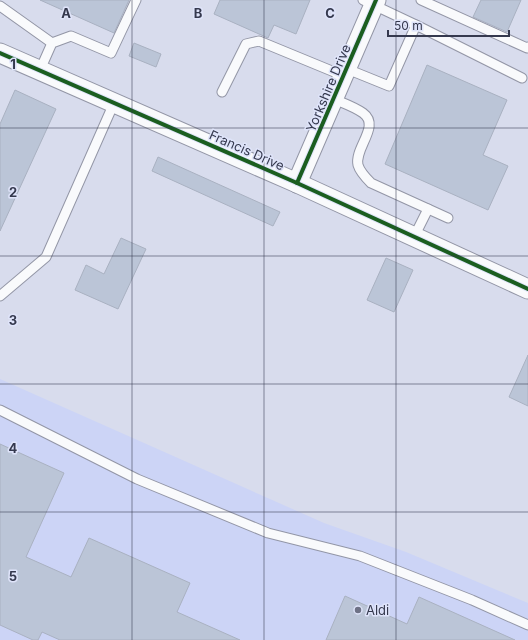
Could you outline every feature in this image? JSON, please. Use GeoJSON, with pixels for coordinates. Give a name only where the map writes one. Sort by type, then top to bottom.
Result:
{"type":"FeatureCollection","features":[{"type":"Feature","properties":{"kind":"street","name":"Yorkshire Drive"},"geometry":{"type":"LineString","coordinates":[[297,183],[346,72],[371,2]]}},
{"type":"Feature","properties":{"kind":"street","name":"Francis Drive"},"geometry":{"type":"LineString","coordinates":[[0,53],[297,183],[528,289]]}},
{"type":"Feature","properties":{"kind":"lane"},"geometry":{"type":"LineString","coordinates":[[40,70],[52,43],[71,36],[112,53],[136,0]]}},
{"type":"Feature","properties":{"kind":"lane"},"geometry":{"type":"LineString","coordinates":[[423,1],[527,48],[528,47]]}},
{"type":"Feature","properties":{"kind":"lane"},"geometry":{"type":"LineString","coordinates":[[371,2],[522,78]]}},
{"type":"Feature","properties":{"kind":"lane"},"geometry":{"type":"LineString","coordinates":[[0,6],[52,43]]}},
{"type":"Feature","properties":{"kind":"lane"},"geometry":{"type":"LineString","coordinates":[[222,92],[246,44],[259,41],[389,86],[416,25]]}},
{"type":"Feature","properties":{"kind":"lane"},"geometry":{"type":"LineString","coordinates":[[334,100],[362,112],[366,117],[369,124],[358,155],[358,160],[360,170],[371,183],[448,218]]}},
{"type":"Feature","properties":{"kind":"lane"},"geometry":{"type":"LineString","coordinates":[[0,296],[46,257],[114,103]]}},
{"type":"Feature","properties":{"kind":"lane"},"geometry":{"type":"LineString","coordinates":[[414,237],[428,209]]}},
{"type":"Feature","properties":{"kind":"lane"},"geometry":{"type":"LineString","coordinates":[[0,410],[137,479],[268,533],[360,556],[472,600],[528,626]]}},
{"type":"Feature","properties":{"kind":"shaded area"},"geometry":{"type":"Polygon","coordinates":[[[0,379],[324,523],[406,552],[528,603],[528,640],[0,640],[0,379]]]}},
{"type":"Feature","properties":{"kind":"building"},"geometry":{"type":"Polygon","coordinates":[[[40,0],[129,0],[114,33],[40,0]]]}},
{"type":"Feature","properties":{"kind":"building"},"geometry":{"type":"Polygon","coordinates":[[[220,0],[310,0],[296,34],[274,25],[268,38],[214,14],[220,0]]]}},
{"type":"Feature","properties":{"kind":"building"},"geometry":{"type":"Polygon","coordinates":[[[481,0],[521,0],[507,32],[473,17],[481,0]]]}},
{"type":"Feature","properties":{"kind":"building"},"geometry":{"type":"Polygon","coordinates":[[[134,43],[161,54],[156,67],[129,56],[134,43]]]}},
{"type":"Feature","properties":{"kind":"building"},"geometry":{"type":"Polygon","coordinates":[[[427,65],[507,100],[483,155],[508,166],[488,210],[385,164],[427,65]]]}},
{"type":"Feature","properties":{"kind":"building"},"geometry":{"type":"Polygon","coordinates":[[[15,90],[56,109],[0,231],[0,124],[15,90]]]}},
{"type":"Feature","properties":{"kind":"building"},"geometry":{"type":"Polygon","coordinates":[[[158,157],[280,212],[273,226],[152,171],[158,157]]]}},
{"type":"Feature","properties":{"kind":"building"},"geometry":{"type":"Polygon","coordinates":[[[121,238],[146,249],[118,309],[75,290],[86,265],[104,274],[121,238]]]}},
{"type":"Feature","properties":{"kind":"building"},"geometry":{"type":"Polygon","coordinates":[[[386,258],[413,270],[394,312],[367,300],[386,258]]]}},
{"type":"Feature","properties":{"kind":"building"},"geometry":{"type":"Polygon","coordinates":[[[528,355],[528,406],[509,397],[528,355]]]}},
{"type":"Feature","properties":{"kind":"building"},"geometry":{"type":"Polygon","coordinates":[[[0,444],[64,473],[26,557],[71,577],[89,538],[190,583],[177,612],[240,640],[60,640],[42,632],[38,640],[33,640],[0,625],[0,444]]]}},
{"type":"Feature","properties":{"kind":"building","name":"Aldi"},"geometry":{"type":"Polygon","coordinates":[[[345,596],[407,624],[419,597],[515,640],[326,640],[345,596]]]}},
{"type":"Feature","properties":{"kind":"cycle path"},"geometry":{"type":"LineString","coordinates":[[297,183],[376,0]]}},
{"type":"Feature","properties":{"kind":"cycle path"},"geometry":{"type":"LineString","coordinates":[[0,53],[297,183],[528,289]]}},
{"type":"Feature","properties":{"kind":"place","name":"Aldi"},"geometry":{"type":"Point","coordinates":[358,610]}}]}
